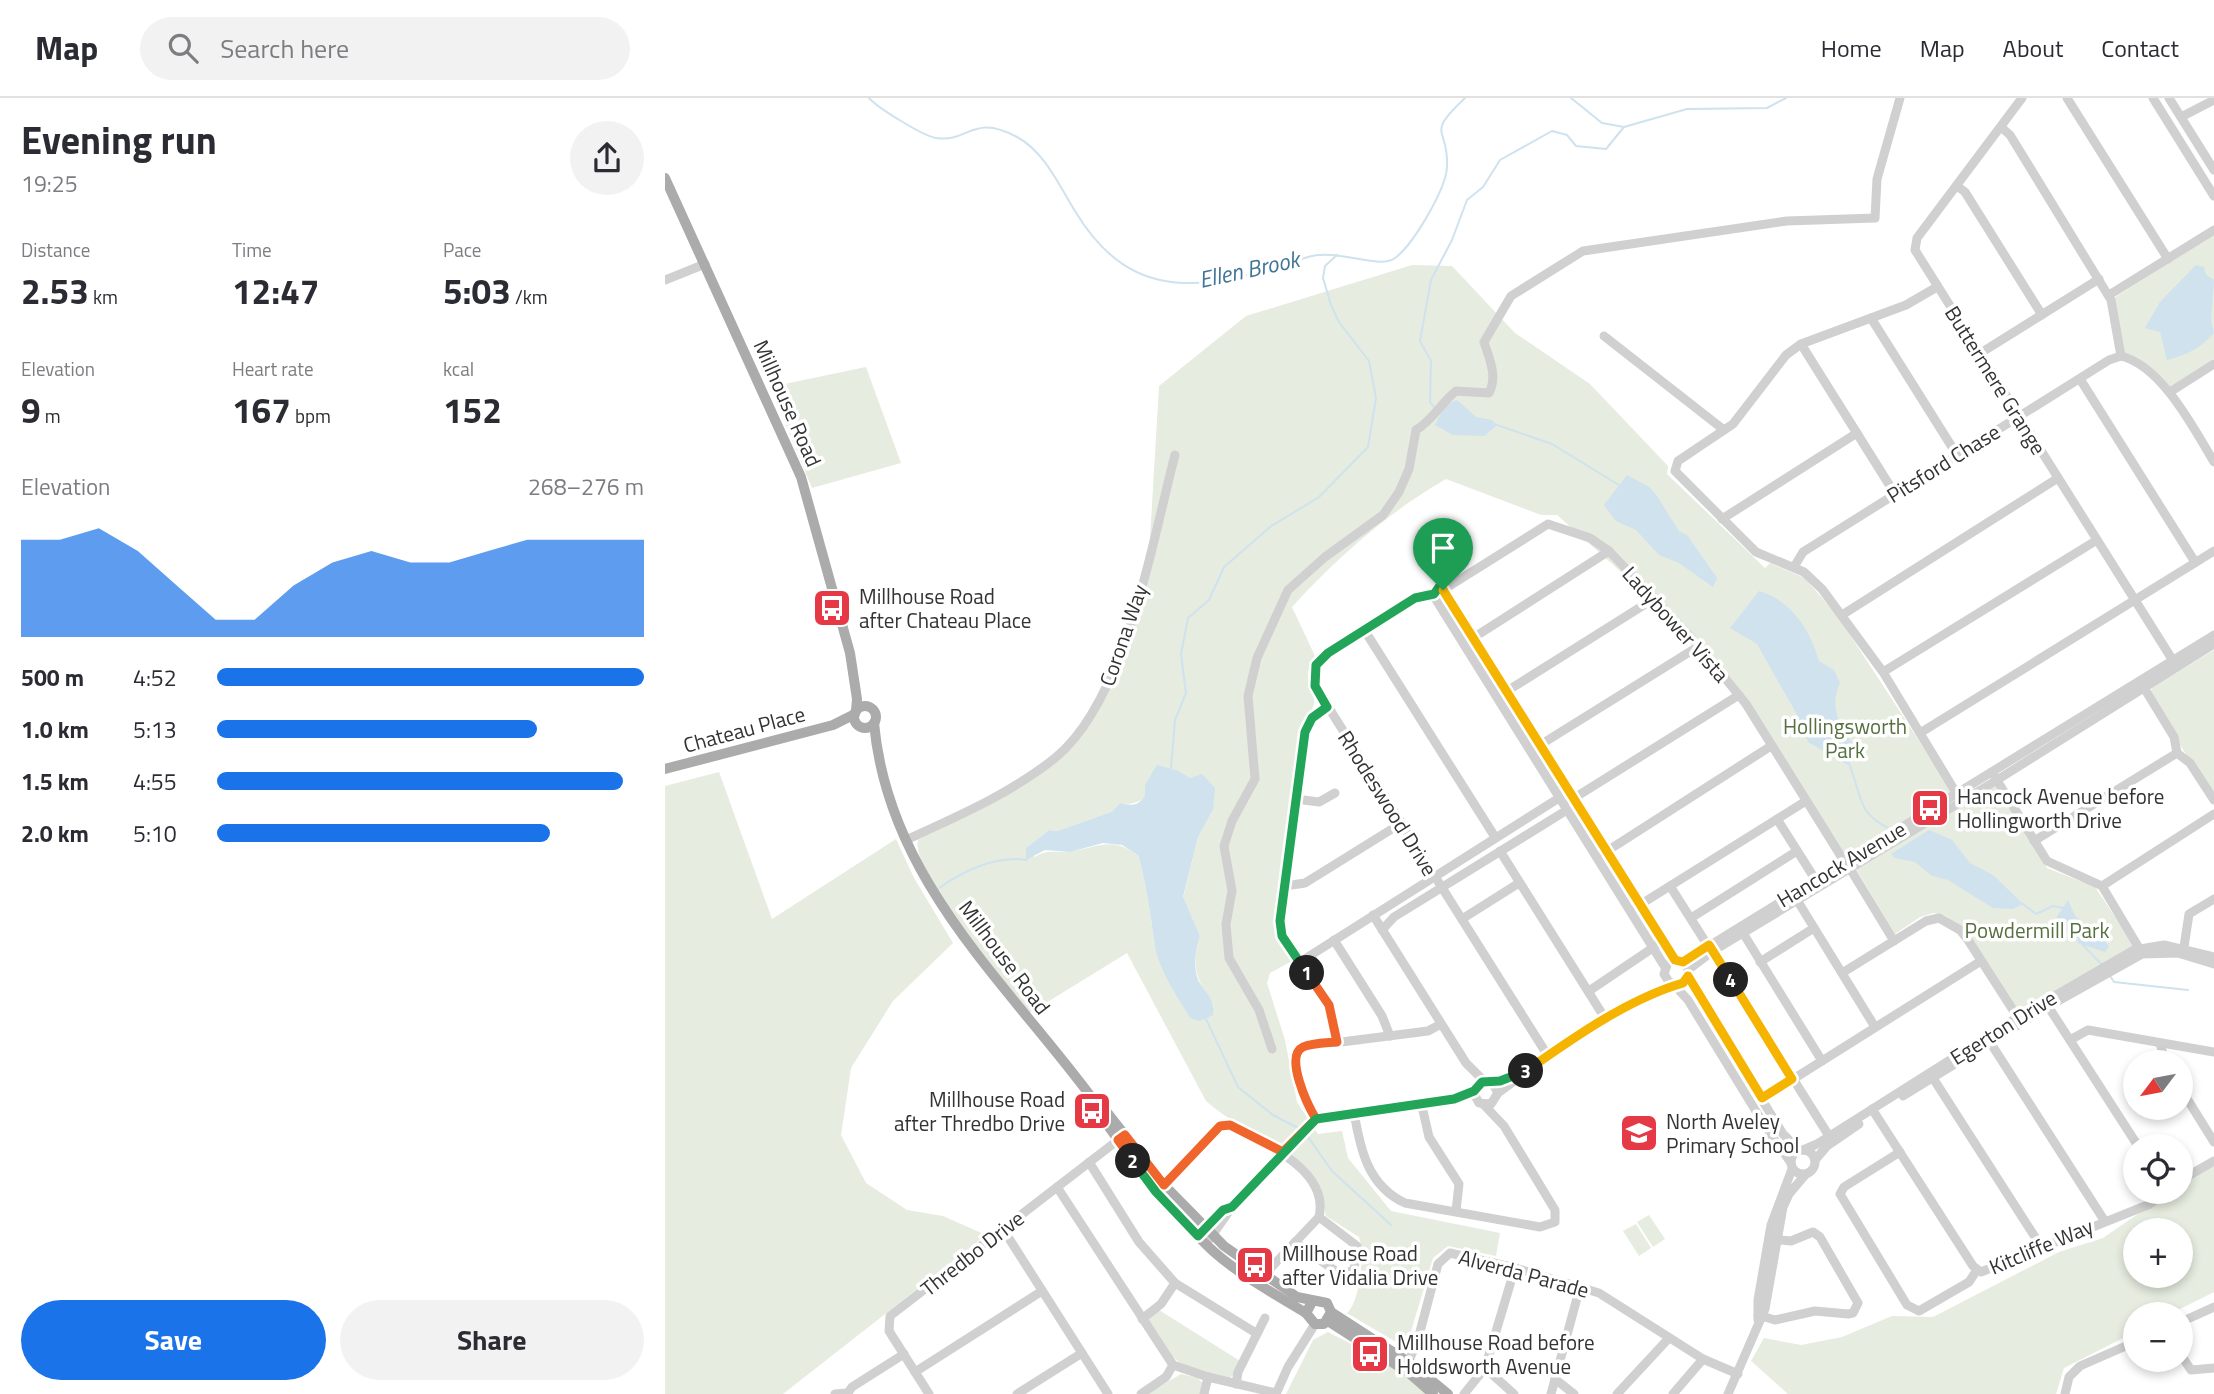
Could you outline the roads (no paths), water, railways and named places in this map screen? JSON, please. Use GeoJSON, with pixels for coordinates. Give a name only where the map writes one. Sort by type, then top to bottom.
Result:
{"type":"FeatureCollection","features":[{"type":"Feature","properties":{"kind":"main road","name":"Millhouse Road"},"geometry":{"type":"LineString","coordinates":[[665,178],[801,477],[850,653],[861,720],[906,840],[956,930],[1093,1100],[1156,1192],[1264,1288],[1310,1319]]}},
{"type":"Feature","properties":{"kind":"main road","name":"Millhouse Road"},"geometry":{"type":"LineString","coordinates":[[850,653],[854,658],[863,694],[876,713],[861,720]]}},
{"type":"Feature","properties":{"kind":"main road","name":"Chateau Place"},"geometry":{"type":"LineString","coordinates":[[665,769],[861,720],[864,706],[870,707]]}},
{"type":"Feature","properties":{"kind":"main road","name":"Millhouse Road"},"geometry":{"type":"LineString","coordinates":[[1121,1138],[1205,1236],[1297,1297],[1327,1303],[1329,1317],[1409,1373],[1433,1394]]}},
{"type":"Feature","properties":{"kind":"main road"},"geometry":{"type":"LineString","coordinates":[[1312,1302],[1310,1319],[1329,1317]]}},
{"type":"Feature","properties":{"kind":"main road","name":"Millhouse Road"},"geometry":{"type":"LineString","coordinates":[[1329,1317],[1408,1362],[1448,1394]]}},
{"type":"Feature","properties":{"kind":"street"},"geometry":{"type":"LineString","coordinates":[[1272,1049],[1259,1010],[1229,958],[1226,925],[1232,891],[1224,846],[1232,821],[1255,779],[1248,696],[1257,658],[1287,590],[1325,557],[1383,515],[1399,492],[1409,469],[1416,430],[1431,422],[1441,403],[1456,391],[1489,393],[1494,384],[1493,371],[1484,342],[1511,296],[1583,251],[1787,221],[1875,218],[1877,179],[1899,98]]}},
{"type":"Feature","properties":{"kind":"street","name":"Buttermere Grange"},"geometry":{"type":"LineString","coordinates":[[2022,98],[1917,238],[1917,256],[2175,664]]}},
{"type":"Feature","properties":{"kind":"street"},"geometry":{"type":"LineString","coordinates":[[2067,98],[2168,259]]}},
{"type":"Feature","properties":{"kind":"street"},"geometry":{"type":"LineString","coordinates":[[2153,98],[2214,196]]}},
{"type":"Feature","properties":{"kind":"street"},"geometry":{"type":"LineString","coordinates":[[2169,98],[2214,170]]}},
{"type":"Feature","properties":{"kind":"street"},"geometry":{"type":"LineString","coordinates":[[2181,117],[2214,100]]}},
{"type":"Feature","properties":{"kind":"street"},"geometry":{"type":"LineString","coordinates":[[2001,127],[2010,135],[2109,295],[2121,356],[2143,368],[2169,392],[2214,462]]}},
{"type":"Feature","properties":{"kind":"street"},"geometry":{"type":"LineString","coordinates":[[1957,186],[1965,192],[2042,315]]}},
{"type":"Feature","properties":{"kind":"street"},"geometry":{"type":"LineString","coordinates":[[2109,295],[2214,230]]}},
{"type":"Feature","properties":{"kind":"street"},"geometry":{"type":"LineString","coordinates":[[665,280],[705,264]]}},
{"type":"Feature","properties":{"kind":"street"},"geometry":{"type":"LineString","coordinates":[[1979,354],[2099,279]]}},
{"type":"Feature","properties":{"kind":"street"},"geometry":{"type":"LineString","coordinates":[[1937,286],[1906,305],[1801,344],[1786,355],[1733,424],[1676,463],[1675,471],[1678,477],[1756,552],[1794,567],[1812,579],[1883,672],[1960,798]]}},
{"type":"Feature","properties":{"kind":"street"},"geometry":{"type":"LineString","coordinates":[[1871,318],[1957,455]]}},
{"type":"Feature","properties":{"kind":"street"},"geometry":{"type":"LineString","coordinates":[[1604,336],[1724,430]]}},
{"type":"Feature","properties":{"kind":"street"},"geometry":{"type":"LineString","coordinates":[[1801,344],[1895,494]]}},
{"type":"Feature","properties":{"kind":"street","name":"Pitsford Chase"},"geometry":{"type":"LineString","coordinates":[[1794,567],[1804,552],[2018,416],[2121,356]]}},
{"type":"Feature","properties":{"kind":"street"},"geometry":{"type":"LineString","coordinates":[[2169,392],[2214,364]]}},
{"type":"Feature","properties":{"kind":"street"},"geometry":{"type":"LineString","coordinates":[[2080,379],[2195,562]]}},
{"type":"Feature","properties":{"kind":"street"},"geometry":{"type":"LineString","coordinates":[[1722,519],[1857,433]]}},
{"type":"Feature","properties":{"kind":"street","name":"Corona Way"},"geometry":{"type":"LineString","coordinates":[[906,840],[983,805],[1028,776],[1057,756],[1092,713],[1112,679],[1175,455]]}},
{"type":"Feature","properties":{"kind":"street"},"geometry":{"type":"LineString","coordinates":[[1842,615],[2058,478]]}},
{"type":"Feature","properties":{"kind":"street","name":"Ladybower Vista"},"geometry":{"type":"LineString","coordinates":[[1443,590],[1548,524],[1590,538],[1609,551],[1699,646],[1739,695],[1894,941]]}},
{"type":"Feature","properties":{"kind":"street"},"geometry":{"type":"LineString","coordinates":[[1883,672],[2097,540]]}},
{"type":"Feature","properties":{"kind":"street"},"geometry":{"type":"LineString","coordinates":[[1473,638],[1609,551]]}},
{"type":"Feature","properties":{"kind":"street"},"geometry":{"type":"LineString","coordinates":[[1920,733],[2214,551]]}},
{"type":"Feature","properties":{"kind":"street","name":"Rhodeswood Drive"},"geometry":{"type":"LineString","coordinates":[[1443,590],[1436,588],[1434,594],[1415,598],[1328,653],[1316,665],[1315,686],[1548,1056]]}},
{"type":"Feature","properties":{"kind":"street"},"geometry":{"type":"LineString","coordinates":[[1443,590],[1663,942],[1684,967],[1783,1134],[1801,1150],[1811,1153],[1815,1160]]}},
{"type":"Feature","properties":{"kind":"street"},"geometry":{"type":"LineString","coordinates":[[1434,594],[1654,948],[1673,984],[1688,1000],[1791,1166],[1805,1175]]}},
{"type":"Feature","properties":{"kind":"street"},"geometry":{"type":"LineString","coordinates":[[1507,691],[1655,598]]}},
{"type":"Feature","properties":{"kind":"street"},"geometry":{"type":"LineString","coordinates":[[1365,631],[1495,837]]}},
{"type":"Feature","properties":{"kind":"street","name":"Hancock Avenue"},"geometry":{"type":"LineString","coordinates":[[1684,967],[1710,947],[1815,879],[1847,864],[1960,798],[2214,638]]}},
{"type":"Feature","properties":{"kind":"street"},"geometry":{"type":"LineString","coordinates":[[1540,745],[1699,646]]}},
{"type":"Feature","properties":{"kind":"street"},"geometry":{"type":"LineString","coordinates":[[2142,685],[2174,737],[2177,753],[2190,763],[2214,800]]}},
{"type":"Feature","properties":{"kind":"street"},"geometry":{"type":"LineString","coordinates":[[1300,962],[1495,837],[1575,798],[1739,695]]}},
{"type":"Feature","properties":{"kind":"street"},"geometry":{"type":"LineString","coordinates":[[1327,707],[1308,723],[1280,928],[1329,1005],[1337,1042]]}},
{"type":"Feature","properties":{"kind":"street"},"geometry":{"type":"LineString","coordinates":[[1597,857],[1771,746]]}},
{"type":"Feature","properties":{"kind":"street"},"geometry":{"type":"LineString","coordinates":[[2034,841],[2177,753]]}},
{"type":"Feature","properties":{"kind":"street"},"geometry":{"type":"LineString","coordinates":[[1994,776],[2034,841],[2053,866],[2093,879],[2102,886],[2141,951]]}},
{"type":"Feature","properties":{"kind":"street"},"geometry":{"type":"LineString","coordinates":[[1296,799],[1319,802],[1335,793]]}},
{"type":"Feature","properties":{"kind":"street"},"geometry":{"type":"LineString","coordinates":[[1630,911],[1806,801]]}},
{"type":"Feature","properties":{"kind":"street"},"geometry":{"type":"LineString","coordinates":[[1382,930],[1395,917],[1500,851],[1563,804]]}},
{"type":"Feature","properties":{"kind":"street"},"geometry":{"type":"LineString","coordinates":[[2102,886],[2214,814]]}},
{"type":"Feature","properties":{"kind":"street"},"geometry":{"type":"LineString","coordinates":[[1777,819],[1815,879]]}},
{"type":"Feature","properties":{"kind":"street"},"geometry":{"type":"LineString","coordinates":[[1285,887],[1305,883],[1400,824]]}},
{"type":"Feature","properties":{"kind":"street"},"geometry":{"type":"LineString","coordinates":[[1500,851],[1607,1020]]}},
{"type":"Feature","properties":{"kind":"street"},"geometry":{"type":"LineString","coordinates":[[1691,918],[1797,851]]}},
{"type":"Feature","properties":{"kind":"street","name":"Hancock Avenue"},"geometry":{"type":"LineString","coordinates":[[1710,947],[1743,933],[1797,900],[1847,864]]}},
{"type":"Feature","properties":{"kind":"street"},"geometry":{"type":"LineString","coordinates":[[1462,919],[1519,883]]}},
{"type":"Feature","properties":{"kind":"street"},"geometry":{"type":"LineString","coordinates":[[1670,886],[1829,1136]]}},
{"type":"Feature","properties":{"kind":"street"},"geometry":{"type":"LineString","coordinates":[[2184,947],[2189,914],[2214,899]]}},
{"type":"Feature","properties":{"kind":"street"},"geometry":{"type":"LineString","coordinates":[[1797,900],[1875,1027]]}},
{"type":"Feature","properties":{"kind":"street"},"geometry":{"type":"LineString","coordinates":[[1354,1112],[1361,1153],[1387,1193],[1405,1203],[1540,1227],[1555,1222],[1555,1210],[1504,1126],[1481,1104],[1466,1063],[1373,915]]}},
{"type":"Feature","properties":{"kind":"street"},"geometry":{"type":"LineString","coordinates":[[1842,973],[1926,921],[1939,918],[1960,930],[2019,1020]]}},
{"type":"Feature","properties":{"kind":"street"},"geometry":{"type":"LineString","coordinates":[[1760,962],[1814,928]]}},
{"type":"Feature","properties":{"kind":"street"},"geometry":{"type":"LineString","coordinates":[[1743,933],[1822,1061]]}},
{"type":"Feature","properties":{"kind":"street"},"geometry":{"type":"LineString","coordinates":[[1334,940],[1382,1016],[1390,1036]]}},
{"type":"Feature","properties":{"kind":"street"},"geometry":{"type":"LineString","coordinates":[[1588,991],[1663,942]]}},
{"type":"Feature","properties":{"kind":"street","name":"Egerton Drive"},"geometry":{"type":"LineString","coordinates":[[1728,1394],[1759,1317],[1776,1208],[1791,1166],[1801,1150],[1873,1111],[2019,1020],[2141,951],[2164,945],[2184,947],[2214,957]]}},
{"type":"Feature","properties":{"kind":"street","name":"Egerton Drive"},"geometry":{"type":"LineString","coordinates":[[2141,951],[2178,953],[2214,964]]}},
{"type":"Feature","properties":{"kind":"street"},"geometry":{"type":"LineString","coordinates":[[1762,1098],[1981,961]]}},
{"type":"Feature","properties":{"kind":"street"},"geometry":{"type":"LineString","coordinates":[[1647,995],[1665,971],[1684,967]]}},
{"type":"Feature","properties":{"kind":"street"},"geometry":{"type":"LineString","coordinates":[[1205,1236],[1312,1122],[1354,1112],[1420,1102],[1454,1099],[1481,1104],[1497,1096],[1548,1056],[1647,995],[1673,984],[1683,983],[1684,967]]}},
{"type":"Feature","properties":{"kind":"street"},"geometry":{"type":"LineString","coordinates":[[2047,1004],[2130,1134]]}},
{"type":"Feature","properties":{"kind":"street"},"geometry":{"type":"LineString","coordinates":[[1312,1122],[1294,1063],[1297,1053],[1303,1047],[1428,1031],[1441,1024]]}},
{"type":"Feature","properties":{"kind":"street"},"geometry":{"type":"LineString","coordinates":[[2070,1040],[2088,1030],[2214,1052]]}},
{"type":"Feature","properties":{"kind":"street"},"geometry":{"type":"LineString","coordinates":[[1989,1040],[2104,1220]]}},
{"type":"Feature","properties":{"kind":"street"},"geometry":{"type":"LineString","coordinates":[[2160,1043],[2162,1050]]}},
{"type":"Feature","properties":{"kind":"street"},"geometry":{"type":"LineString","coordinates":[[1466,1063],[1487,1082],[1497,1096],[1504,1126]]}},
{"type":"Feature","properties":{"kind":"street"},"geometry":{"type":"LineString","coordinates":[[1454,1099],[1487,1082],[1522,1074]]}},
{"type":"Feature","properties":{"kind":"street"},"geometry":{"type":"LineString","coordinates":[[1931,1075],[2042,1248]]}},
{"type":"Feature","properties":{"kind":"street"},"geometry":{"type":"LineString","coordinates":[[1420,1102],[1429,1137],[1459,1184],[1455,1211]]}},
{"type":"Feature","properties":{"kind":"street"},"geometry":{"type":"LineString","coordinates":[[2193,1108],[2214,1142]]}},
{"type":"Feature","properties":{"kind":"street","name":"Egerton Drive"},"geometry":{"type":"LineString","coordinates":[[1773,1240],[1783,1208],[1805,1175],[1815,1168],[1815,1160],[1827,1146],[1873,1111]]}},
{"type":"Feature","properties":{"kind":"street","name":"Kitcliffe Way"},"geometry":{"type":"LineString","coordinates":[[1873,1111],[1977,1270],[1990,1270],[2009,1259],[2147,1204]]}},
{"type":"Feature","properties":{"kind":"street"},"geometry":{"type":"LineString","coordinates":[[1164,1185],[1220,1126],[1230,1125],[1283,1152],[1299,1165],[1309,1178],[1320,1210],[1319,1217],[1263,1275]]}},
{"type":"Feature","properties":{"kind":"street","name":"Thredbo Drive"},"geometry":{"type":"LineString","coordinates":[[929,1394],[889,1331],[890,1316],[1121,1138]]}},
{"type":"Feature","properties":{"kind":"street"},"geometry":{"type":"LineString","coordinates":[[1900,1152],[1844,1187],[1840,1194],[1907,1305],[1919,1311],[1969,1282],[1977,1270]]}},
{"type":"Feature","properties":{"kind":"street"},"geometry":{"type":"LineString","coordinates":[[2193,1173],[2214,1161]]}},
{"type":"Feature","properties":{"kind":"street"},"geometry":{"type":"LineString","coordinates":[[1089,1162],[1139,1242],[1175,1283],[1256,1333]]}},
{"type":"Feature","properties":{"kind":"street"},"geometry":{"type":"LineString","coordinates":[[1057,1187],[1173,1366],[1276,1393],[1299,1351],[1310,1319]]}},
{"type":"Feature","properties":{"kind":"street"},"geometry":{"type":"LineString","coordinates":[[1295,1242],[1341,1275],[1354,1270],[1357,1246],[1319,1217]]}},
{"type":"Feature","properties":{"kind":"street"},"geometry":{"type":"LineString","coordinates":[[1003,1229],[1108,1394]]}},
{"type":"Feature","properties":{"kind":"street"},"geometry":{"type":"LineString","coordinates":[[1759,1317],[1780,1320],[1810,1311],[1848,1314],[1857,1308],[1857,1298],[1819,1237],[1813,1232],[1791,1241],[1773,1240]]}},
{"type":"Feature","properties":{"kind":"street","name":"Alverda Parade"},"geometry":{"type":"LineString","coordinates":[[1408,1362],[1417,1343],[1442,1258],[1450,1253],[1515,1268],[1599,1293],[1703,1359],[1738,1374]]}},
{"type":"Feature","properties":{"kind":"street"},"geometry":{"type":"LineString","coordinates":[[1464,1394],[1485,1368],[1515,1268]]}},
{"type":"Feature","properties":{"kind":"street"},"geometry":{"type":"LineString","coordinates":[[1142,1319],[1161,1304],[1175,1283]]}},
{"type":"Feature","properties":{"kind":"street"},"geometry":{"type":"LineString","coordinates":[[1551,1394],[1580,1287]]}},
{"type":"Feature","properties":{"kind":"street"},"geometry":{"type":"LineString","coordinates":[[915,1372],[1042,1291]]}},
{"type":"Feature","properties":{"kind":"street"},"geometry":{"type":"LineString","coordinates":[[2193,1317],[2214,1307]]}},
{"type":"Feature","properties":{"kind":"street"},"geometry":{"type":"LineString","coordinates":[[1236,1384],[1256,1333],[1265,1318]]}},
{"type":"Feature","properties":{"kind":"street"},"geometry":{"type":"LineString","coordinates":[[1617,1394],[1669,1338]]}},
{"type":"Feature","properties":{"kind":"street"},"geometry":{"type":"LineString","coordinates":[[2065,1394],[2069,1377],[2080,1366],[2123,1347]]}},
{"type":"Feature","properties":{"kind":"street"},"geometry":{"type":"LineString","coordinates":[[1017,1394],[1082,1353]]}},
{"type":"Feature","properties":{"kind":"street"},"geometry":{"type":"LineString","coordinates":[[835,1394],[847,1394],[852,1387],[904,1354]]}},
{"type":"Feature","properties":{"kind":"street"},"geometry":{"type":"LineString","coordinates":[[1673,1394],[1703,1359]]}},
{"type":"Feature","properties":{"kind":"street"},"geometry":{"type":"LineString","coordinates":[[1141,1394],[1165,1377],[1173,1366]]}},
{"type":"Feature","properties":{"kind":"street"},"geometry":{"type":"LineString","coordinates":[[1485,1368],[1514,1394]]}},
{"type":"Feature","properties":{"kind":"street"},"geometry":{"type":"LineString","coordinates":[[2193,1370],[2214,1368]]}},
{"type":"Feature","properties":{"kind":"street"},"geometry":{"type":"LineString","coordinates":[[1204,1394],[1207,1377]]}},
{"type":"Feature","properties":{"kind":"street"},"geometry":{"type":"LineString","coordinates":[[1555,1379],[1574,1394]]}},
{"type":"Feature","properties":{"kind":"water"},"geometry":{"type":"Polygon","coordinates":[[[2196,265],[2204,267],[2206,275],[2214,280],[2211,319],[2214,333],[2193,350],[2167,360],[2160,332],[2145,328],[2160,302],[2196,265]]]}},
{"type":"Feature","properties":{"kind":"water"},"geometry":{"type":"Polygon","coordinates":[[[1457,400],[1476,417],[1492,420],[1497,425],[1484,436],[1453,435],[1435,425],[1445,405],[1457,400]]]}},
{"type":"Feature","properties":{"kind":"water"},"geometry":{"type":"Polygon","coordinates":[[[1627,475],[1649,487],[1679,531],[1687,535],[1717,578],[1713,587],[1679,563],[1659,555],[1636,530],[1616,521],[1604,505],[1627,475]]]}},
{"type":"Feature","properties":{"kind":"water"},"geometry":{"type":"Polygon","coordinates":[[[1759,591],[1790,609],[1805,628],[1819,661],[1834,670],[1840,683],[1835,700],[1837,715],[1853,744],[1850,766],[1808,742],[1800,720],[1757,644],[1730,628],[1759,591]]]}},
{"type":"Feature","properties":{"kind":"water"},"geometry":{"type":"Polygon","coordinates":[[[1157,765],[1179,771],[1190,778],[1202,774],[1215,788],[1213,810],[1198,837],[1183,897],[1200,936],[1196,974],[1213,1005],[1213,1015],[1200,1021],[1190,1018],[1159,960],[1138,855],[1122,845],[1103,843],[1070,852],[1045,850],[1026,860],[1026,848],[1049,830],[1057,831],[1111,812],[1120,803],[1131,805],[1140,802],[1145,796],[1145,785],[1157,765]]]}},
{"type":"Feature","properties":{"kind":"water"},"geometry":{"type":"Polygon","coordinates":[[[1929,830],[1952,840],[1970,863],[1993,875],[2023,904],[2013,909],[1993,908],[1948,880],[1932,876],[1915,862],[1895,858],[1891,854],[1929,830]]]}},
{"type":"Feature","properties":{"kind":"water"},"geometry":{"type":"Polygon","coordinates":[[[2068,900],[2075,916],[2094,932],[2101,928],[2105,930],[2105,942],[2109,946],[2105,952],[2078,943],[2077,936],[2068,935],[2056,918],[2068,900]]]}},
{"type":"Feature","properties":{"kind":"waterway","name":"Ellen Brook"},"geometry":{"type":"LineString","coordinates":[[869,98],[901,121],[936,138],[956,137],[980,128],[1002,130],[1017,137],[1027,143],[1043,160],[1098,243],[1123,265],[1150,277],[1179,283],[1240,277],[1319,255],[1379,262],[1395,258],[1411,241],[1441,189],[1447,167],[1442,126],[1445,119],[1465,98]]}},
{"type":"Feature","properties":{"kind":"waterway","name":"Ellen Brook"},"geometry":{"type":"LineString","coordinates":[[1571,98],[1602,123],[1624,127],[1687,109],[1767,108],[1786,98]]}},
{"type":"Feature","properties":{"kind":"waterway"},"geometry":{"type":"LineString","coordinates":[[1435,408],[1430,402],[1431,361],[1420,341],[1431,280],[1452,240],[1467,200],[1483,187],[1500,160],[1552,131],[1567,135],[1576,146],[1606,149],[1624,127]]}},
{"type":"Feature","properties":{"kind":"waterway"},"geometry":{"type":"LineString","coordinates":[[1171,768],[1175,720],[1186,693],[1181,654],[1188,618],[1209,600],[1224,567],[1270,527],[1319,497],[1368,447],[1376,398],[1369,361],[1339,322],[1323,278],[1325,266],[1337,255]]}},
{"type":"Feature","properties":{"kind":"waterway"},"geometry":{"type":"LineString","coordinates":[[1497,425],[1552,444],[1619,485]]}},
{"type":"Feature","properties":{"kind":"waterway"},"geometry":{"type":"LineString","coordinates":[[1850,766],[1866,810],[1879,823],[1890,829]]}},
{"type":"Feature","properties":{"kind":"waterway"},"geometry":{"type":"LineString","coordinates":[[939,888],[992,862],[1026,860]]}},
{"type":"Feature","properties":{"kind":"waterway"},"geometry":{"type":"LineString","coordinates":[[2023,904],[2036,914],[2053,906],[2063,908]]}},
{"type":"Feature","properties":{"kind":"waterway"},"geometry":{"type":"LineString","coordinates":[[2082,944],[2103,966]]}},
{"type":"Feature","properties":{"kind":"waterway"},"geometry":{"type":"LineString","coordinates":[[2110,976],[2114,982],[2188,990]]}},
{"type":"Feature","properties":{"kind":"waterway"},"geometry":{"type":"LineString","coordinates":[[1206,1019],[1238,1087],[1273,1115],[1302,1130]]}},
{"type":"Feature","properties":{"kind":"waterway"},"geometry":{"type":"LineString","coordinates":[[1306,1134],[1332,1171],[1391,1225]]}},
{"type":"Feature","properties":{"kind":"place","name":"Millhouse Road after Chateau Place"},"geometry":{"type":"Point","coordinates":[832,608]}},
{"type":"Feature","properties":{"kind":"place","name":"Hancock Avenue before Hollingworth Drive"},"geometry":{"type":"Point","coordinates":[1930,808]}},
{"type":"Feature","properties":{"kind":"place","name":"Millhouse Road after Thredbo Drive"},"geometry":{"type":"Point","coordinates":[1092,1111]}},
{"type":"Feature","properties":{"kind":"place","name":"North Aveley Primary School"},"geometry":{"type":"Point","coordinates":[1639,1133]}},
{"type":"Feature","properties":{"kind":"place","name":"Millhouse Road after Vidalia Drive"},"geometry":{"type":"Point","coordinates":[1255,1265]}},
{"type":"Feature","properties":{"kind":"place","name":"Millhouse Road before Holdsworth Avenue"},"geometry":{"type":"Point","coordinates":[1370,1354]}},
{"type":"Feature","properties":{"kind":"park label","name":"Hollingsworth Park"},"geometry":{"type":"Point","coordinates":[1845,738]}},
{"type":"Feature","properties":{"kind":"park label","name":"Powdermill Park"},"geometry":{"type":"Point","coordinates":[2037,930]}}]}
